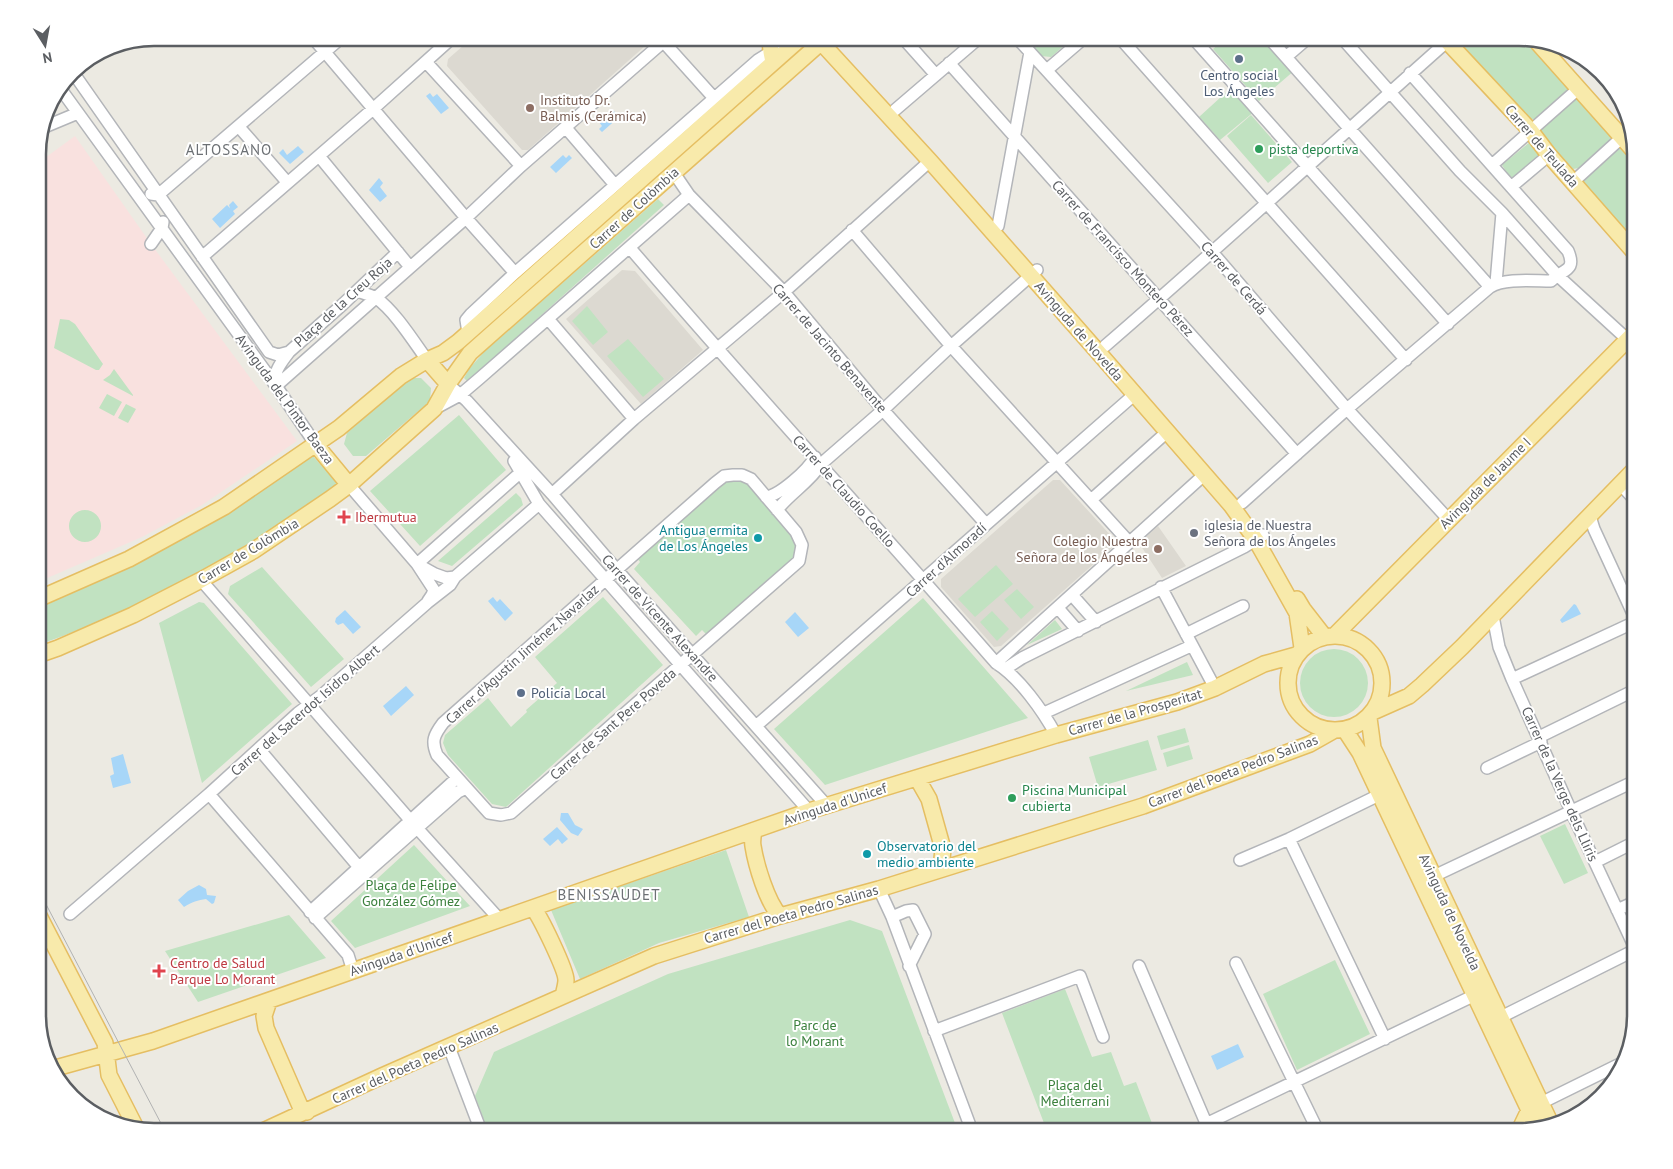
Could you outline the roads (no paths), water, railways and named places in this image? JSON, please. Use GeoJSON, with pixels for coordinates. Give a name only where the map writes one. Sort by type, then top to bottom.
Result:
{"type":"FeatureCollection","features":[{"type":"Feature","properties":{"kind":"main road","name":"Carrer de Colòmbia"},"geometry":{"type":"LineString","coordinates":[[46,595],[129,559],[224,506],[316,445],[401,376],[426,360],[443,353],[468,333],[771,51],[787,50],[792,46]]}},
{"type":"Feature","properties":{"kind":"main road","name":"Carrer de Colòmbia"},"geometry":{"type":"LineString","coordinates":[[46,652],[133,615],[202,580],[253,551],[349,485],[434,409],[448,384],[470,353],[816,46]]}},
{"type":"Feature","properties":{"kind":"main road","name":"Avinguda de Novelda"},"geometry":{"type":"LineString","coordinates":[[830,46],[930,161],[1105,346],[1242,503],[1297,613],[1299,651]]}},
{"type":"Feature","properties":{"kind":"main road","name":"Avinguda de Novelda"},"geometry":{"type":"LineString","coordinates":[[831,46],[895,110],[998,226],[1034,273],[1135,394],[1260,538],[1303,609],[1330,635]]}},
{"type":"Feature","properties":{"kind":"main road","name":"Carrer de Teulada"},"geometry":{"type":"LineString","coordinates":[[1454,46],[1530,130],[1549,155],[1627,243]]}},
{"type":"Feature","properties":{"kind":"main road"},"geometry":{"type":"LineString","coordinates":[[1544,49],[1578,88],[1625,133]]}},
{"type":"Feature","properties":{"kind":"main road","name":"Avinguda de Jaume I"},"geometry":{"type":"LineString","coordinates":[[1330,635],[1449,520],[1627,341]]}},
{"type":"Feature","properties":{"kind":"main road"},"geometry":{"type":"LineString","coordinates":[[426,360],[448,384]]}},
{"type":"Feature","properties":{"kind":"main road","name":"Avinguda del Pintor Baeza"},"geometry":{"type":"LineString","coordinates":[[316,445],[349,485]]}},
{"type":"Feature","properties":{"kind":"main road"},"geometry":{"type":"LineString","coordinates":[[1371,715],[1380,700],[1383,684],[1379,665],[1365,646],[1347,636],[1330,635],[1310,642],[1299,651],[1289,669],[1287,684],[1293,706],[1304,719],[1313,725],[1339,730],[1362,723],[1371,715],[1410,695],[1422,685],[1493,616],[1627,477]]}},
{"type":"Feature","properties":{"kind":"main road","name":"Carrer de la Prosperitat"},"geometry":{"type":"LineString","coordinates":[[1056,735],[1177,702],[1214,688],[1264,664],[1299,651]]}},
{"type":"Feature","properties":{"kind":"main road","name":"Avinguda de Novelda"},"geometry":{"type":"LineString","coordinates":[[1371,715],[1373,748],[1501,1017],[1535,1106],[1536,1121]]}},
{"type":"Feature","properties":{"kind":"main road","name":"Avinguda de Novelda"},"geometry":{"type":"LineString","coordinates":[[1339,730],[1360,753],[1475,995],[1535,1106],[1547,1119]]}},
{"type":"Feature","properties":{"kind":"main road","name":"Carrer del Poeta Pedro Salinas"},"geometry":{"type":"LineString","coordinates":[[282,1123],[654,956],[780,916],[880,889],[1143,806],[1310,744],[1339,730]]}},
{"type":"Feature","properties":{"kind":"main road","name":"Avinguda d'Unicef"},"geometry":{"type":"LineString","coordinates":[[59,1066],[153,1041],[809,811],[1056,735]]}},
{"type":"Feature","properties":{"kind":"main road"},"geometry":{"type":"LineString","coordinates":[[917,778],[929,799],[943,850],[941,869]]}},
{"type":"Feature","properties":{"kind":"main road"},"geometry":{"type":"LineString","coordinates":[[754,831],[752,844],[767,894],[773,908],[780,916]]}},
{"type":"Feature","properties":{"kind":"main road"},"geometry":{"type":"LineString","coordinates":[[533,908],[539,914],[566,979],[564,996]]}},
{"type":"Feature","properties":{"kind":"main road"},"geometry":{"type":"LineString","coordinates":[[46,929],[102,1037],[108,1054],[109,1075],[132,1120]]}},
{"type":"Feature","properties":{"kind":"main road"},"geometry":{"type":"LineString","coordinates":[[269,1001],[264,1016],[266,1028],[300,1106],[306,1112]]}},
{"type":"Feature","properties":{"kind":"main road"},"geometry":{"type":"LineString","coordinates":[[1524,1123],[1535,1106]]}},
{"type":"Feature","properties":{"kind":"street"},"geometry":{"type":"LineString","coordinates":[[320,46],[515,273]]}},
{"type":"Feature","properties":{"kind":"street"},"geometry":{"type":"LineString","coordinates":[[134,191],[158,195],[332,46]]}},
{"type":"Feature","properties":{"kind":"street"},"geometry":{"type":"LineString","coordinates":[[202,256],[374,109],[443,46]]}},
{"type":"Feature","properties":{"kind":"street"},"geometry":{"type":"LineString","coordinates":[[276,386],[466,218],[521,166],[566,128],[655,46]]}},
{"type":"Feature","properties":{"kind":"street"},"geometry":{"type":"LineString","coordinates":[[667,46],[714,98]]}},
{"type":"Feature","properties":{"kind":"street"},"geometry":{"type":"LineString","coordinates":[[910,46],[936,75]]}},
{"type":"Feature","properties":{"kind":"street"},"geometry":{"type":"LineString","coordinates":[[895,110],[949,63],[963,46]]}},
{"type":"Feature","properties":{"kind":"street","name":"Carrer de Cerdá"},"geometry":{"type":"LineString","coordinates":[[1024,46],[1048,69],[1212,252],[1347,409],[1449,520]]}},
{"type":"Feature","properties":{"kind":"street"},"geometry":{"type":"LineString","coordinates":[[1048,69],[1075,46]]}},
{"type":"Feature","properties":{"kind":"street"},"geometry":{"type":"LineString","coordinates":[[1127,46],[1406,360]]}},
{"type":"Feature","properties":{"kind":"street"},"geometry":{"type":"LineString","coordinates":[[1200,46],[1448,324]]}},
{"type":"Feature","properties":{"kind":"street"},"geometry":{"type":"LineString","coordinates":[[1277,46],[1348,128],[1493,285]]}},
{"type":"Feature","properties":{"kind":"street"},"geometry":{"type":"LineString","coordinates":[[1286,56],[1298,46]]}},
{"type":"Feature","properties":{"kind":"street"},"geometry":{"type":"LineString","coordinates":[[1349,46],[1460,171],[1502,213],[1557,275],[1627,332]]}},
{"type":"Feature","properties":{"kind":"street"},"geometry":{"type":"LineString","coordinates":[[1105,346],[1268,203],[1348,128],[1440,46]]}},
{"type":"Feature","properties":{"kind":"street","name":"Carrer de Colòmbia"},"geometry":{"type":"LineString","coordinates":[[468,333],[466,320],[515,273],[714,98],[771,51]]}},
{"type":"Feature","properties":{"kind":"street"},"geometry":{"type":"LineString","coordinates":[[998,226],[1030,52]]}},
{"type":"Feature","properties":{"kind":"street"},"geometry":{"type":"LineString","coordinates":[[426,62],[521,166]]}},
{"type":"Feature","properties":{"kind":"street","name":"Carrer de Francisco Montero Pérez"},"geometry":{"type":"LineString","coordinates":[[949,63],[1297,454]]}},
{"type":"Feature","properties":{"kind":"street"},"geometry":{"type":"LineString","coordinates":[[1242,503],[1347,409],[1493,285],[1551,281],[1570,267],[1572,260],[1568,251],[1410,73]]}},
{"type":"Feature","properties":{"kind":"street","name":"Avinguda del Pintor Baeza"},"geometry":{"type":"LineString","coordinates":[[77,79],[269,352]]}},
{"type":"Feature","properties":{"kind":"street"},"geometry":{"type":"LineString","coordinates":[[1492,165],[1578,88]]}},
{"type":"Feature","properties":{"kind":"street","name":"Avinguda del Pintor Baeza"},"geometry":{"type":"LineString","coordinates":[[64,94],[276,386],[316,445]]}},
{"type":"Feature","properties":{"kind":"street"},"geometry":{"type":"LineString","coordinates":[[50,124],[78,113]]}},
{"type":"Feature","properties":{"kind":"street"},"geometry":{"type":"LineString","coordinates":[[238,127],[287,182]]}},
{"type":"Feature","properties":{"kind":"street"},"geometry":{"type":"LineString","coordinates":[[566,128],[615,185]]}},
{"type":"Feature","properties":{"kind":"street"},"geometry":{"type":"LineString","coordinates":[[1573,182],[1625,135]]}},
{"type":"Feature","properties":{"kind":"street"},"geometry":{"type":"LineString","coordinates":[[1511,187],[1549,155]]}},
{"type":"Feature","properties":{"kind":"street","name":"Plaça de la Creu Roja"},"geometry":{"type":"LineString","coordinates":[[319,156],[410,267]]}},
{"type":"Feature","properties":{"kind":"street"},"geometry":{"type":"LineString","coordinates":[[552,494],[634,419],[784,292],[930,161]]}},
{"type":"Feature","properties":{"kind":"street","name":"Carrer de Jacinto Benavente"},"geometry":{"type":"LineString","coordinates":[[674,173],[689,195],[784,292],[883,410],[986,524]]}},
{"type":"Feature","properties":{"kind":"street","name":"Carrer de Colòmbia"},"geometry":{"type":"LineString","coordinates":[[434,409],[460,395],[549,320],[689,195]]}},
{"type":"Feature","properties":{"kind":"street"},"geometry":{"type":"LineString","coordinates":[[162,228],[165,205]]}},
{"type":"Feature","properties":{"kind":"street"},"geometry":{"type":"LineString","coordinates":[[1493,285],[1502,213]]}},
{"type":"Feature","properties":{"kind":"street"},"geometry":{"type":"LineString","coordinates":[[148,239],[162,228],[183,230]]}},
{"type":"Feature","properties":{"kind":"street"},"geometry":{"type":"LineString","coordinates":[[852,230],[951,346],[1129,542]]}},
{"type":"Feature","properties":{"kind":"street","name":"Carrer de Claudio Coello"},"geometry":{"type":"LineString","coordinates":[[630,248],[717,350],[1044,713],[1056,735]]}},
{"type":"Feature","properties":{"kind":"street","name":"Plaça de la Creu Roja"},"geometry":{"type":"LineString","coordinates":[[276,386],[274,377],[289,352],[398,252]]}},
{"type":"Feature","properties":{"kind":"street"},"geometry":{"type":"LineString","coordinates":[[766,497],[777,494],[811,465],[883,410],[951,346],[1034,273]]}},
{"type":"Feature","properties":{"kind":"street"},"geometry":{"type":"LineString","coordinates":[[357,291],[376,298],[395,318],[426,360]]}},
{"type":"Feature","properties":{"kind":"street"},"geometry":{"type":"LineString","coordinates":[[549,320],[634,419]]}},
{"type":"Feature","properties":{"kind":"street","name":"Plaça de la Creu Roja"},"geometry":{"type":"LineString","coordinates":[[269,352],[278,356],[289,352]]}},
{"type":"Feature","properties":{"kind":"street","name":"Carrer de Vicente Alexandre"},"geometry":{"type":"LineString","coordinates":[[448,384],[552,494],[827,806]]}},
{"type":"Feature","properties":{"kind":"street","name":"Carrer d'Almoradí"},"geometry":{"type":"LineString","coordinates":[[756,726],[1135,394]]}},
{"type":"Feature","properties":{"kind":"street","name":"Carrer de Vicente Alexandre"},"geometry":{"type":"LineString","coordinates":[[493,430],[496,441],[521,472],[539,504],[809,811]]}},
{"type":"Feature","properties":{"kind":"street"},"geometry":{"type":"LineString","coordinates":[[1091,500],[1167,432]]}},
{"type":"Feature","properties":{"kind":"street"},"geometry":{"type":"LineString","coordinates":[[777,510],[784,501],[816,472],[818,461]]}},
{"type":"Feature","properties":{"kind":"street"},"geometry":{"type":"LineString","coordinates":[[417,564],[521,472]]}},
{"type":"Feature","properties":{"kind":"street"},"geometry":{"type":"LineString","coordinates":[[1000,666],[1016,645],[1205,474]]}},
{"type":"Feature","properties":{"kind":"street","name":"Carrer d'Agustín Jiménez Navarlaz"},"geometry":{"type":"LineString","coordinates":[[458,778],[437,755],[433,745],[434,735],[443,723],[724,476],[742,475],[751,479],[766,497]]}},
{"type":"Feature","properties":{"kind":"street"},"geometry":{"type":"LineString","coordinates":[[1620,484],[1627,491]]}},
{"type":"Feature","properties":{"kind":"street","name":"Avinguda del Pintor Baeza"},"geometry":{"type":"LineString","coordinates":[[349,485],[417,564],[434,590],[427,603]]}},
{"type":"Feature","properties":{"kind":"street","name":"Carrer de Sant Pere Poveda"},"geometry":{"type":"LineString","coordinates":[[458,778],[489,813],[500,815],[511,813],[799,561],[802,545],[796,532],[766,497]]}},
{"type":"Feature","properties":{"kind":"street","name":"Carrer del Sacerdot Isidro Albert"},"geometry":{"type":"LineString","coordinates":[[70,914],[209,794],[298,713],[427,603],[450,586],[455,578],[539,504]]}},
{"type":"Feature","properties":{"kind":"street"},"geometry":{"type":"LineString","coordinates":[[1590,516],[1594,529],[1627,599]]}},
{"type":"Feature","properties":{"kind":"street"},"geometry":{"type":"LineString","coordinates":[[1000,666],[1026,656],[1078,631],[1260,538]]}},
{"type":"Feature","properties":{"kind":"street","name":"Avinguda del Pintor Baeza"},"geometry":{"type":"LineString","coordinates":[[417,564],[435,574],[446,578],[455,578]]}},
{"type":"Feature","properties":{"kind":"street"},"geometry":{"type":"LineString","coordinates":[[202,580],[500,920]]}},
{"type":"Feature","properties":{"kind":"street"},"geometry":{"type":"LineString","coordinates":[[1161,588],[1214,688]]}},
{"type":"Feature","properties":{"kind":"street"},"geometry":{"type":"LineString","coordinates":[[1072,595],[1096,622]]}},
{"type":"Feature","properties":{"kind":"street"},"geometry":{"type":"LineString","coordinates":[[1186,634],[1243,606]]}},
{"type":"Feature","properties":{"kind":"street"},"geometry":{"type":"LineString","coordinates":[[1058,608],[1078,631]]}},
{"type":"Feature","properties":{"kind":"street","name":"Carrer de la Verge dels Lliris"},"geometry":{"type":"LineString","coordinates":[[1493,616],[1499,647],[1512,679],[1627,931]]}},
{"type":"Feature","properties":{"kind":"street"},"geometry":{"type":"LineString","coordinates":[[1512,679],[1627,626]]}},
{"type":"Feature","properties":{"kind":"street"},"geometry":{"type":"LineString","coordinates":[[1016,645],[1021,653],[1026,656]]}},
{"type":"Feature","properties":{"kind":"street","name":"Carrer de la Prosperitat"},"geometry":{"type":"LineString","coordinates":[[1044,713],[1192,646]]}},
{"type":"Feature","properties":{"kind":"street"},"geometry":{"type":"LineString","coordinates":[[1487,768],[1627,695]]}},
{"type":"Feature","properties":{"kind":"street"},"geometry":{"type":"LineString","coordinates":[[259,749],[362,871]]}},
{"type":"Feature","properties":{"kind":"street"},"geometry":{"type":"LineString","coordinates":[[312,915],[414,824],[458,778]]}},
{"type":"Feature","properties":{"kind":"street"},"geometry":{"type":"LineString","coordinates":[[1434,876],[1627,785]]}},
{"type":"Feature","properties":{"kind":"street"},"geometry":{"type":"LineString","coordinates":[[414,824],[466,788]]}},
{"type":"Feature","properties":{"kind":"street"},"geometry":{"type":"LineString","coordinates":[[209,794],[348,955],[353,971]]}},
{"type":"Feature","properties":{"kind":"street"},"geometry":{"type":"LineString","coordinates":[[1240,860],[1379,796]]}},
{"type":"Feature","properties":{"kind":"street"},"geometry":{"type":"LineString","coordinates":[[1289,839],[1385,1039]]}},
{"type":"Feature","properties":{"kind":"street"},"geometry":{"type":"LineString","coordinates":[[1595,862],[1627,846]]}},
{"type":"Feature","properties":{"kind":"street"},"geometry":{"type":"LineString","coordinates":[[880,889],[969,1123]]}},
{"type":"Feature","properties":{"kind":"street"},"geometry":{"type":"LineString","coordinates":[[1617,910],[1627,906]]}},
{"type":"Feature","properties":{"kind":"street"},"geometry":{"type":"LineString","coordinates":[[892,918],[906,911],[913,910],[925,934],[909,966]]}},
{"type":"Feature","properties":{"kind":"street"},"geometry":{"type":"LineString","coordinates":[[1501,1017],[1627,954]]}},
{"type":"Feature","properties":{"kind":"street"},"geometry":{"type":"LineString","coordinates":[[1236,964],[1314,1123]]}},
{"type":"Feature","properties":{"kind":"street"},"geometry":{"type":"LineString","coordinates":[[1139,966],[1206,1123]]}},
{"type":"Feature","properties":{"kind":"street"},"geometry":{"type":"LineString","coordinates":[[934,1031],[1080,976],[1104,1037]]}},
{"type":"Feature","properties":{"kind":"street"},"geometry":{"type":"LineString","coordinates":[[1218,1123],[1294,1083],[1475,995]]}},
{"type":"Feature","properties":{"kind":"street"},"geometry":{"type":"LineString","coordinates":[[449,1047],[478,1123]]}},
{"type":"Feature","properties":{"kind":"street"},"geometry":{"type":"LineString","coordinates":[[1535,1106],[1613,1068]]}},
{"type":"Feature","properties":{"kind":"water"},"geometry":{"type":"Polygon","coordinates":[[[430,93],[433,97],[437,94],[449,108],[441,114],[426,96],[430,93]]]}},
{"type":"Feature","properties":{"kind":"water"},"geometry":{"type":"Polygon","coordinates":[[[613,110],[619,117],[602,132],[599,129],[602,126],[599,122],[613,110]]]}},
{"type":"Feature","properties":{"kind":"water"},"geometry":{"type":"Polygon","coordinates":[[[298,146],[304,152],[290,164],[279,153],[283,149],[287,155],[298,146]]]}},
{"type":"Feature","properties":{"kind":"water"},"geometry":{"type":"Polygon","coordinates":[[[563,155],[566,158],[569,155],[572,158],[556,173],[550,167],[563,155]]]}},
{"type":"Feature","properties":{"kind":"water"},"geometry":{"type":"Polygon","coordinates":[[[379,178],[383,183],[380,187],[387,196],[380,202],[369,190],[379,178]]]}},
{"type":"Feature","properties":{"kind":"water"},"geometry":{"type":"Polygon","coordinates":[[[233,201],[238,207],[233,211],[235,214],[220,228],[212,219],[227,205],[230,208],[229,205],[233,201]]]}},
{"type":"Feature","properties":{"kind":"water"},"geometry":{"type":"Polygon","coordinates":[[[493,597],[497,602],[500,599],[513,613],[505,621],[488,601],[493,597]]]}},
{"type":"Feature","properties":{"kind":"water"},"geometry":{"type":"Polygon","coordinates":[[[1574,604],[1581,614],[1562,623],[1560,620],[1574,604]]]}},
{"type":"Feature","properties":{"kind":"water"},"geometry":{"type":"Polygon","coordinates":[[[345,610],[361,627],[353,634],[343,623],[338,625],[335,622],[336,618],[345,610]]]}},
{"type":"Feature","properties":{"kind":"water"},"geometry":{"type":"Polygon","coordinates":[[[795,612],[809,628],[798,637],[785,622],[795,612]]]}},
{"type":"Feature","properties":{"kind":"water"},"geometry":{"type":"Polygon","coordinates":[[[406,686],[414,695],[391,716],[383,706],[406,686]]]}},
{"type":"Feature","properties":{"kind":"water"},"geometry":{"type":"Polygon","coordinates":[[[123,754],[131,783],[113,788],[110,776],[114,774],[111,758],[123,754]]]}},
{"type":"Feature","properties":{"kind":"water"},"geometry":{"type":"Polygon","coordinates":[[[561,813],[568,813],[575,825],[583,829],[578,836],[571,833],[560,820],[561,813]]]}},
{"type":"Feature","properties":{"kind":"water"},"geometry":{"type":"Polygon","coordinates":[[[557,827],[568,839],[562,844],[558,839],[550,846],[543,839],[557,827]]]}},
{"type":"Feature","properties":{"kind":"water"},"geometry":{"type":"Polygon","coordinates":[[[199,885],[206,889],[207,895],[216,896],[214,903],[212,904],[206,899],[184,907],[178,900],[188,891],[199,885]]]}},
{"type":"Feature","properties":{"kind":"water"},"geometry":{"type":"Polygon","coordinates":[[[1238,1044],[1244,1057],[1217,1070],[1211,1056],[1238,1044]]]}},
{"type":"Feature","properties":{"kind":"tram line"},"geometry":{"type":"LineString","coordinates":[[46,904],[161,1123]]}},
{"type":"Feature","properties":{"kind":"place","name":"Centro social Los Ángeles"},"geometry":{"type":"Point","coordinates":[1239,59]}},
{"type":"Feature","properties":{"kind":"place","name":"Instituto Dr. Balmis (Cerámica)"},"geometry":{"type":"Point","coordinates":[530,108]}},
{"type":"Feature","properties":{"kind":"place","name":"pista deportiva"},"geometry":{"type":"Point","coordinates":[1259,149]}},
{"type":"Feature","properties":{"kind":"place","name":"Ibermutua"},"geometry":{"type":"Point","coordinates":[344,517]}},
{"type":"Feature","properties":{"kind":"place","name":"iglesia de Nuestra Señora de los Ángeles"},"geometry":{"type":"Point","coordinates":[1194,533]}},
{"type":"Feature","properties":{"kind":"place","name":"Antigua ermita de Los Ángeles"},"geometry":{"type":"Point","coordinates":[758,538]}},
{"type":"Feature","properties":{"kind":"place","name":"Colegio Nuestra Señora de los Ángeles"},"geometry":{"type":"Point","coordinates":[1158,549]}},
{"type":"Feature","properties":{"kind":"place","name":"Policía Local"},"geometry":{"type":"Point","coordinates":[521,693]}},
{"type":"Feature","properties":{"kind":"place","name":"Piscina Municipal cubierta"},"geometry":{"type":"Point","coordinates":[1012,798]}},
{"type":"Feature","properties":{"kind":"place","name":"Observatorio del medio ambiente"},"geometry":{"type":"Point","coordinates":[867,854]}},
{"type":"Feature","properties":{"kind":"place","name":"Centro de Salud Parque Lo Morant"},"geometry":{"type":"Point","coordinates":[159,971]}},
{"type":"Feature","properties":{"kind":"district","name":"ALTOSSANO"},"geometry":{"type":"Point","coordinates":[229,149]}},
{"type":"Feature","properties":{"kind":"district","name":"BENISSAUDET"},"geometry":{"type":"Point","coordinates":[609,894]}},
{"type":"Feature","properties":{"kind":"park label","name":"Plaça de Felipe González Gómez"},"geometry":{"type":"Point","coordinates":[411,894]}},
{"type":"Feature","properties":{"kind":"park label","name":"Parc de lo Morant"},"geometry":{"type":"Point","coordinates":[815,1034]}},
{"type":"Feature","properties":{"kind":"park label","name":"Plaça del Mediterrani"},"geometry":{"type":"Point","coordinates":[1075,1094]}}]}
